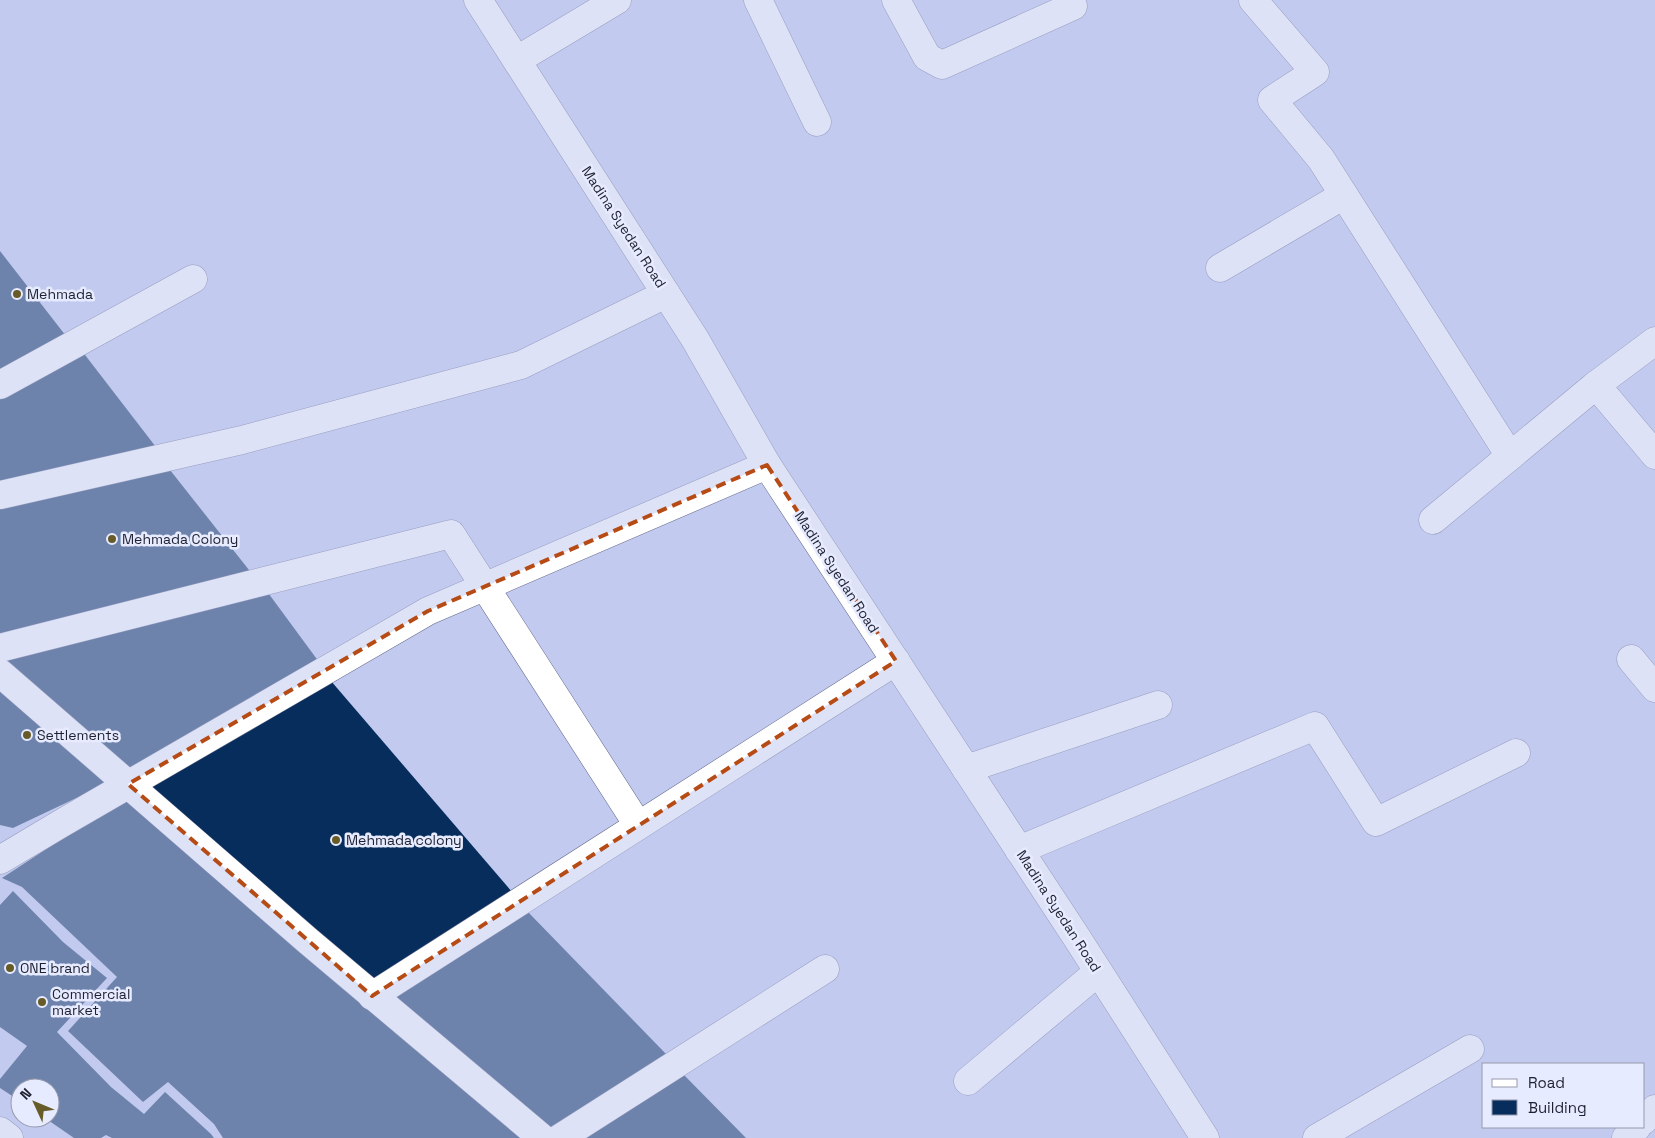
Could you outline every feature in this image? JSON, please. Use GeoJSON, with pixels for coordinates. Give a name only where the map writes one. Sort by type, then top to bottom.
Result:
{"type":"FeatureCollection","features":[{"type":"Feature","properties":{"kind":"street","name":"Madina Syedan Road"},"geometry":{"type":"LineString","coordinates":[[478,0],[695,339],[767,465],[1205,1138]]}},
{"type":"Feature","properties":{"kind":"street"},"geometry":{"type":"LineString","coordinates":[[517,60],[616,0]]}},
{"type":"Feature","properties":{"kind":"street"},"geometry":{"type":"LineString","coordinates":[[758,0],[817,122]]}},
{"type":"Feature","properties":{"kind":"street"},"geometry":{"type":"LineString","coordinates":[[896,0],[927,57],[942,65],[1074,6]]}},
{"type":"Feature","properties":{"kind":"street"},"geometry":{"type":"LineString","coordinates":[[1252,0],[1316,72],[1272,100],[1321,159],[1510,456]]}},
{"type":"Feature","properties":{"kind":"street"},"geometry":{"type":"LineString","coordinates":[[1220,268],[1344,195]]}},
{"type":"Feature","properties":{"kind":"street"},"geometry":{"type":"LineString","coordinates":[[0,385],[193,279]]}},
{"type":"Feature","properties":{"kind":"street"},"geometry":{"type":"LineString","coordinates":[[0,495],[242,440],[521,365],[666,294]]}},
{"type":"Feature","properties":{"kind":"street"},"geometry":{"type":"LineString","coordinates":[[1433,520],[1596,385],[1655,341]]}},
{"type":"Feature","properties":{"kind":"street"},"geometry":{"type":"LineString","coordinates":[[1596,385],[1655,455]]}},
{"type":"Feature","properties":{"kind":"street"},"geometry":{"type":"LineString","coordinates":[[0,860],[428,611],[767,465]]}},
{"type":"Feature","properties":{"kind":"street"},"geometry":{"type":"LineString","coordinates":[[0,648],[451,534],[638,826]]}},
{"type":"Feature","properties":{"kind":"street"},"geometry":{"type":"LineString","coordinates":[[1631,659],[1655,688]]}},
{"type":"Feature","properties":{"kind":"street"},"geometry":{"type":"LineString","coordinates":[[372,996],[896,661]]}},
{"type":"Feature","properties":{"kind":"street"},"geometry":{"type":"LineString","coordinates":[[0,673],[372,996],[542,1138]]}},
{"type":"Feature","properties":{"kind":"street"},"geometry":{"type":"LineString","coordinates":[[966,769],[1158,705]]}},
{"type":"Feature","properties":{"kind":"street"},"geometry":{"type":"LineString","coordinates":[[1019,850],[1315,726],[1376,822],[1516,753]]}},
{"type":"Feature","properties":{"kind":"street"},"geometry":{"type":"LineString","coordinates":[[560,1138],[825,969]]}},
{"type":"Feature","properties":{"kind":"street"},"geometry":{"type":"LineString","coordinates":[[968,1082],[1098,972]]}},
{"type":"Feature","properties":{"kind":"street"},"geometry":{"type":"LineString","coordinates":[[1318,1138],[1470,1049]]}},
{"type":"Feature","properties":{"kind":"street"},"geometry":{"type":"LineString","coordinates":[[1645,1119],[1655,1109]]}},
{"type":"Feature","properties":{"kind":"street"},"geometry":{"type":"LineString","coordinates":[[1626,1138],[1636,1128]]}},
{"type":"Feature","properties":{"kind":"street"},"geometry":{"type":"LineString","coordinates":[[0,1131],[9,1138]]}},
{"type":"Feature","properties":{"kind":"highlighted area"},"geometry":{"type":"Polygon","coordinates":[[[767,465],[896,661],[372,996],[128,784],[428,611],[767,465]]]}},
{"type":"Feature","properties":{"kind":"building","name":"Mehmada"},"geometry":{"type":"Polygon","coordinates":[[[0,251],[66,336],[0,371],[0,251]]]}},
{"type":"Feature","properties":{"kind":"building"},"geometry":{"type":"Polygon","coordinates":[[[82,351],[159,451],[0,484],[0,397],[82,351]]]}},
{"type":"Feature","properties":{"kind":"building","name":"Mehmada Colony"},"geometry":{"type":"Polygon","coordinates":[[[170,470],[253,575],[0,637],[0,503],[170,470]]]}},
{"type":"Feature","properties":{"kind":"building"},"geometry":{"type":"Polygon","coordinates":[[[266,590],[319,662],[127,772],[0,660],[266,590]]]}},
{"type":"Feature","properties":{"kind":"building","name":"Mehmada colony"},"geometry":{"type":"Polygon","coordinates":[[[331,681],[513,893],[371,984],[144,787],[331,681]]]}},
{"type":"Feature","properties":{"kind":"building","name":"Settlements"},"geometry":{"type":"Polygon","coordinates":[[[0,688],[108,783],[13,828],[0,825],[0,688]]]}},
{"type":"Feature","properties":{"kind":"building"},"geometry":{"type":"Polygon","coordinates":[[[126,797],[524,1138],[223,1138],[214,1124],[168,1082],[143,1102],[68,1031],[117,977],[22,887],[2,878],[126,797]]]}},
{"type":"Feature","properties":{"kind":"building","name":"Commercial market"},"geometry":{"type":"Polygon","coordinates":[[[13,891],[63,942],[107,978],[57,1032],[111,1087],[144,1114],[165,1092],[214,1138],[112,1138],[106,1135],[101,1138],[74,1138],[60,1128],[60,1078],[10,1078],[10,1094],[0,1088],[0,1079],[27,1046],[0,1027],[0,905],[13,891]]]}},
{"type":"Feature","properties":{"kind":"building"},"geometry":{"type":"Polygon","coordinates":[[[528,912],[667,1055],[546,1130],[389,997],[528,912]]]}},
{"type":"Feature","properties":{"kind":"building"},"geometry":{"type":"Polygon","coordinates":[[[683,1074],[746,1138],[583,1138],[683,1074]]]}},
{"type":"Feature","properties":{"kind":"place","name":"Mehmada"},"geometry":{"type":"Point","coordinates":[17,294]}},
{"type":"Feature","properties":{"kind":"place","name":"Mehmada Colony"},"geometry":{"type":"Point","coordinates":[112,539]}},
{"type":"Feature","properties":{"kind":"place","name":"Settlements"},"geometry":{"type":"Point","coordinates":[27,735]}},
{"type":"Feature","properties":{"kind":"place","name":"Mehmada colony"},"geometry":{"type":"Point","coordinates":[336,840]}},
{"type":"Feature","properties":{"kind":"place","name":"ONE brand"},"geometry":{"type":"Point","coordinates":[10,968]}},
{"type":"Feature","properties":{"kind":"place","name":"Commercial market"},"geometry":{"type":"Point","coordinates":[42,1002]}}]}
